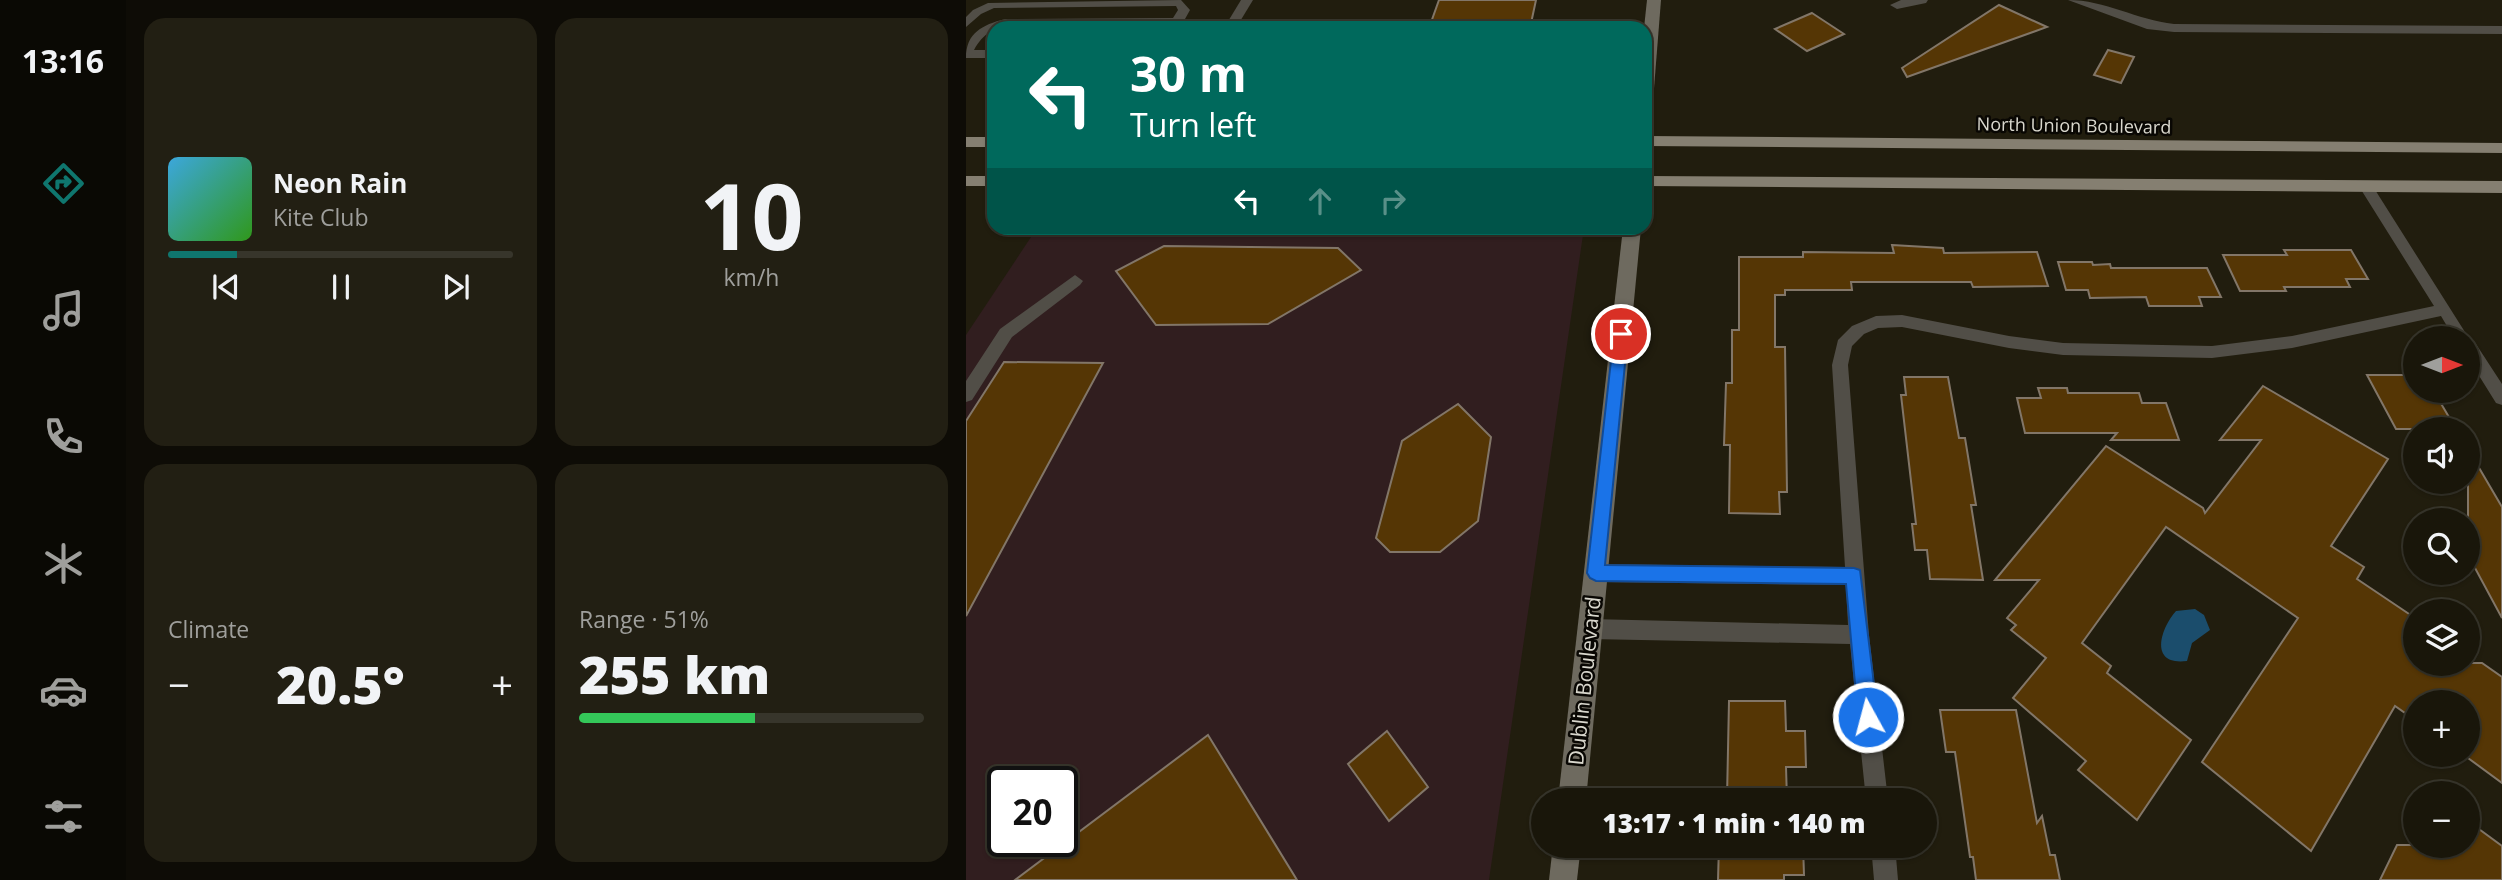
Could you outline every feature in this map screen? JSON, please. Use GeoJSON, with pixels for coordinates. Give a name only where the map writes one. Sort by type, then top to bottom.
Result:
{"type":"FeatureCollection","features":[{"type":"Feature","properties":{"kind":"main road"},"geometry":{"type":"LineString","coordinates":[[1652,22],[1654,0]]}},
{"type":"Feature","properties":{"kind":"main road","name":"North Union Boulevard"},"geometry":{"type":"LineString","coordinates":[[1652,141],[2502,148]]}},
{"type":"Feature","properties":{"kind":"main road"},"geometry":{"type":"LineString","coordinates":[[966,142],[987,142]]}},
{"type":"Feature","properties":{"kind":"main road"},"geometry":{"type":"LineString","coordinates":[[966,181],[987,181]]}},
{"type":"Feature","properties":{"kind":"main road"},"geometry":{"type":"LineString","coordinates":[[1652,181],[2502,187]]}},
{"type":"Feature","properties":{"kind":"main road","name":"Dublin Boulevard"},"geometry":{"type":"LineString","coordinates":[[1573,788],[1631,235]]}},
{"type":"Feature","properties":{"kind":"main road"},"geometry":{"type":"LineString","coordinates":[[1563,880],[1566,858]]}},
{"type":"Feature","properties":{"kind":"street"},"geometry":{"type":"LineString","coordinates":[[1897,5],[1921,0]]}},
{"type":"Feature","properties":{"kind":"street"},"geometry":{"type":"LineString","coordinates":[[2075,0],[2152,26],[2174,28],[2502,30]]}},
{"type":"Feature","properties":{"kind":"lane"},"geometry":{"type":"LineString","coordinates":[[1234,21],[1247,0]]}},
{"type":"Feature","properties":{"kind":"lane"},"geometry":{"type":"LineString","coordinates":[[966,24],[977,12],[992,5],[1179,3],[1184,10],[1177,21]]}},
{"type":"Feature","properties":{"kind":"lane"},"geometry":{"type":"LineString","coordinates":[[987,28],[970,44],[966,54],[987,54]]}},
{"type":"Feature","properties":{"kind":"lane"},"geometry":{"type":"LineString","coordinates":[[2367,188],[2456,326]]}},
{"type":"Feature","properties":{"kind":"lane"},"geometry":{"type":"LineString","coordinates":[[966,395],[1006,333],[1075,281]]}},
{"type":"Feature","properties":{"kind":"lane"},"geometry":{"type":"LineString","coordinates":[[1876,788],[1854,576],[1840,365],[1844,344],[1858,330],[1876,322],[1902,321],[2010,342],[2063,349],[2212,352],[2292,342],[2445,309]]}},
{"type":"Feature","properties":{"kind":"lane"},"geometry":{"type":"LineString","coordinates":[[2480,364],[2502,398]]}},
{"type":"Feature","properties":{"kind":"lane"},"geometry":{"type":"LineString","coordinates":[[1596,573],[1854,576]]}},
{"type":"Feature","properties":{"kind":"lane"},"geometry":{"type":"LineString","coordinates":[[1590,629],[1859,635]]}},
{"type":"Feature","properties":{"kind":"lane"},"geometry":{"type":"LineString","coordinates":[[1883,858],[1886,880]]}},
{"type":"Feature","properties":{"kind":"shaded area"},"geometry":{"type":"Polygon","coordinates":[[[1032,235],[1583,235],[1489,880],[966,880],[966,335],[1032,235]]]}},
{"type":"Feature","properties":{"kind":"water"},"geometry":{"type":"Polygon","coordinates":[[[2195,609],[2204,615],[2210,630],[2192,643],[2187,661],[2167,658],[2161,645],[2170,619],[2176,611],[2195,609]]]}},
{"type":"Feature","properties":{"kind":"building"},"geometry":{"type":"Polygon","coordinates":[[[1439,0],[1536,0],[1532,21],[1432,21],[1439,0]]]}},
{"type":"Feature","properties":{"kind":"building"},"geometry":{"type":"Polygon","coordinates":[[[1999,5],[2047,27],[1907,77],[1902,68],[1999,5]]]}},
{"type":"Feature","properties":{"kind":"building"},"geometry":{"type":"Polygon","coordinates":[[[1812,13],[1844,34],[1807,51],[1775,29],[1812,13]]]}},
{"type":"Feature","properties":{"kind":"building"},"geometry":{"type":"Polygon","coordinates":[[[2108,50],[2134,57],[2121,83],[2094,75],[2108,50]]]}},
{"type":"Feature","properties":{"kind":"building"},"geometry":{"type":"Polygon","coordinates":[[[1892,245],[1943,248],[1944,253],[2037,252],[2048,286],[1973,287],[1971,282],[1851,282],[1852,290],[1785,290],[1785,295],[1775,295],[1775,347],[1785,347],[1787,492],[1779,492],[1780,514],[1729,513],[1730,445],[1724,445],[1726,383],[1732,383],[1732,330],[1739,330],[1739,257],[1803,257],[1803,252],[1894,253],[1892,245]]]}},
{"type":"Feature","properties":{"kind":"building"},"geometry":{"type":"Polygon","coordinates":[[[1164,246],[1338,248],[1361,270],[1268,324],[1156,325],[1116,271],[1164,246]]]}},
{"type":"Feature","properties":{"kind":"building"},"geometry":{"type":"Polygon","coordinates":[[[2284,250],[2351,250],[2368,279],[2346,279],[2350,287],[2284,287],[2286,291],[2240,291],[2223,255],[2287,255],[2284,250]]]}},
{"type":"Feature","properties":{"kind":"building"},"geometry":{"type":"Polygon","coordinates":[[[2058,262],[2110,264],[2111,268],[2207,268],[2221,297],[2199,297],[2202,306],[2149,306],[2146,297],[2090,298],[2088,290],[2066,290],[2058,262]]]}},
{"type":"Feature","properties":{"kind":"building"},"geometry":{"type":"Polygon","coordinates":[[[1004,362],[1103,363],[966,616],[966,421],[1004,362]]]}},
{"type":"Feature","properties":{"kind":"building"},"geometry":{"type":"Polygon","coordinates":[[[2367,375],[2403,375],[2403,403],[2441,403],[2449,417],[2403,417],[2403,429],[2396,429],[2367,375]]]}},
{"type":"Feature","properties":{"kind":"building"},"geometry":{"type":"Polygon","coordinates":[[[1904,377],[1948,377],[1959,438],[1965,438],[1976,505],[1971,505],[1983,580],[1930,579],[1927,550],[1915,550],[1912,524],[1916,524],[1901,395],[1906,395],[1904,377]]]}},
{"type":"Feature","properties":{"kind":"building"},"geometry":{"type":"Polygon","coordinates":[[[2263,386],[2388,459],[2331,546],[2364,567],[2357,579],[2403,610],[2403,676],[2480,676],[2482,663],[2502,677],[2502,783],[2480,767],[2480,690],[2403,690],[2403,712],[2395,706],[2311,851],[2202,762],[2298,618],[2166,527],[2082,643],[2111,666],[2107,673],[2191,740],[2137,820],[2078,770],[2086,761],[2013,698],[2046,658],[2011,630],[2016,625],[2007,618],[2039,580],[1995,580],[2106,446],[2203,508],[2205,513],[2261,440],[2220,440],[2263,386]]]}},
{"type":"Feature","properties":{"kind":"building"},"geometry":{"type":"Polygon","coordinates":[[[2038,388],[2067,388],[2068,393],[2139,393],[2142,403],[2166,403],[2179,440],[2111,440],[2117,433],[2025,433],[2017,398],[2041,398],[2038,388]]]}},
{"type":"Feature","properties":{"kind":"building"},"geometry":{"type":"Polygon","coordinates":[[[1458,404],[1491,437],[1478,521],[1440,552],[1390,552],[1376,538],[1402,441],[1458,404]]]}},
{"type":"Feature","properties":{"kind":"building"},"geometry":{"type":"Polygon","coordinates":[[[2480,469],[2502,507],[2502,618],[2480,577],[2480,508],[2468,508],[2468,494],[2480,494],[2480,469]]]}},
{"type":"Feature","properties":{"kind":"building"},"geometry":{"type":"Polygon","coordinates":[[[1729,701],[1785,701],[1786,731],[1805,731],[1806,767],[1786,767],[1787,788],[1727,788],[1729,701]]]}},
{"type":"Feature","properties":{"kind":"building"},"geometry":{"type":"Polygon","coordinates":[[[1940,710],[2016,710],[2037,823],[2042,816],[2050,855],[2055,855],[2060,880],[1976,880],[1973,857],[1970,857],[1955,752],[1946,752],[1940,710]]]}},
{"type":"Feature","properties":{"kind":"building"},"geometry":{"type":"Polygon","coordinates":[[[1387,731],[1428,787],[1389,821],[1348,764],[1387,731]]]}},
{"type":"Feature","properties":{"kind":"building"},"geometry":{"type":"Polygon","coordinates":[[[1208,735],[1297,880],[1015,880],[1046,857],[1078,857],[1078,833],[1208,735]]]}},
{"type":"Feature","properties":{"kind":"building"},"geometry":{"type":"Polygon","coordinates":[[[2480,830],[2502,846],[2502,880],[2380,880],[2397,845],[2403,845],[2403,858],[2480,858],[2480,830]]]}},
{"type":"Feature","properties":{"kind":"building"},"geometry":{"type":"Polygon","coordinates":[[[1719,858],[1803,858],[1804,875],[1784,875],[1784,880],[1718,880],[1719,858]]]}},
{"type":"Feature","properties":{"kind":"route"},"geometry":{"type":"LineString","coordinates":[[1621,334],[1596,573],[1854,576],[1868,717]]}}]}
